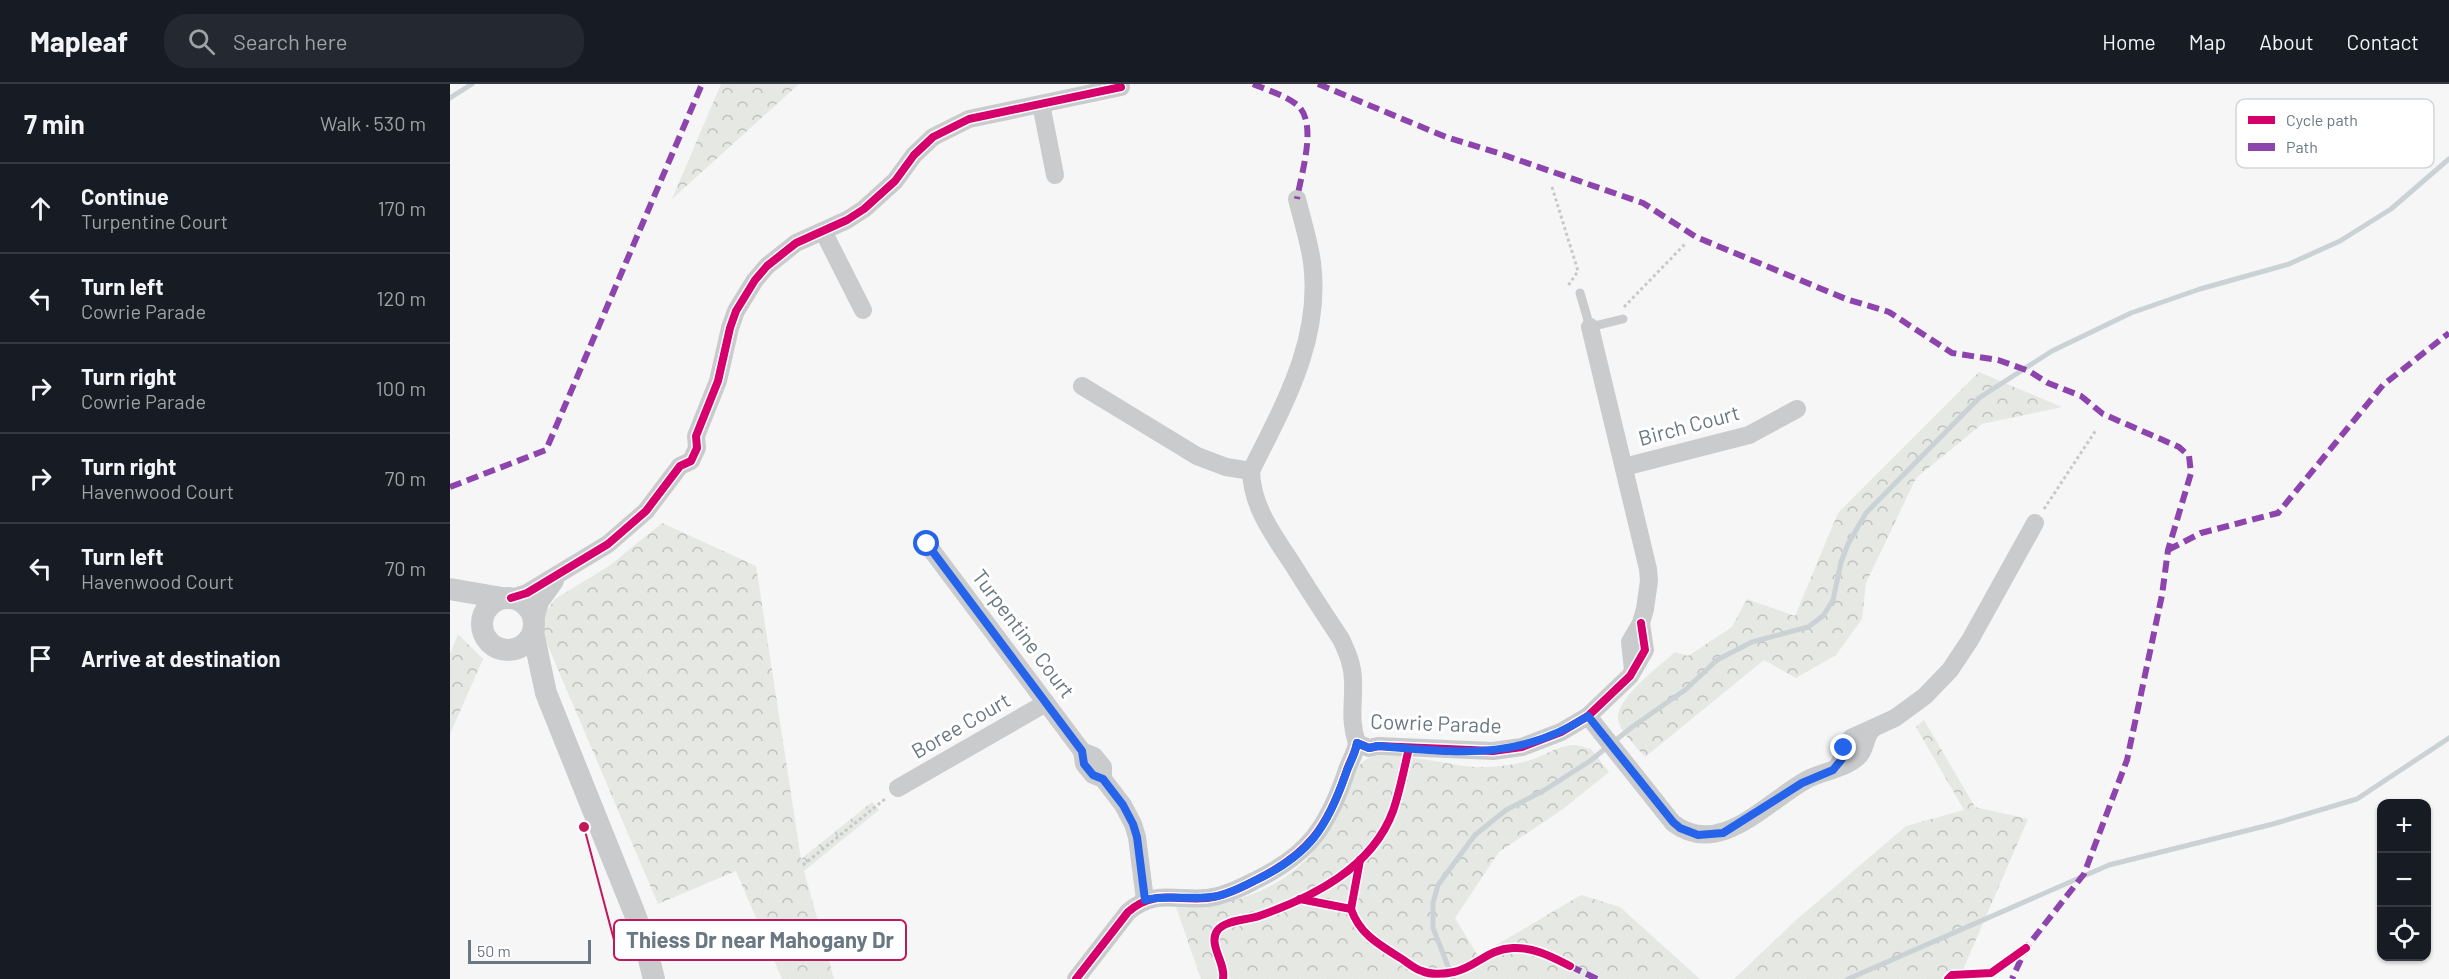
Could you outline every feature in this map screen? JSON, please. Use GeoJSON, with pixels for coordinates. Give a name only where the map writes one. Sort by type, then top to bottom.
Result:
{"type":"FeatureCollection","features":[{"type":"Feature","properties":{"kind":"street"},"geometry":{"type":"LineString","coordinates":[[482,626],[487,608],[507,598],[527,593],[562,573],[628,529],[663,492],[680,466],[691,461],[697,448],[696,436],[711,402],[730,328],[745,295],[767,266],[781,254],[796,243],[847,220],[881,196],[923,146],[944,130],[969,118],[1121,87]]}},
{"type":"Feature","properties":{"kind":"street"},"geometry":{"type":"LineString","coordinates":[[1041,104],[1055,175]]}},
{"type":"Feature","properties":{"kind":"street"},"geometry":{"type":"LineString","coordinates":[[1297,199],[1312,260],[1312,319],[1303,360],[1295,382],[1251,471],[1252,486],[1257,504],[1269,528],[1341,639],[1350,659],[1354,682],[1352,721],[1357,743]]}},
{"type":"Feature","properties":{"kind":"street"},"geometry":{"type":"LineString","coordinates":[[822,231],[863,310]]}},
{"type":"Feature","properties":{"kind":"street","name":"Cowrie Parade"},"geometry":{"type":"LineString","coordinates":[[1145,900],[1162,897],[1219,896],[1285,866],[1315,836],[1329,818],[1349,765],[1354,758],[1357,743],[1369,748],[1378,746],[1493,751],[1537,742],[1561,732],[1588,716],[1626,680],[1645,650],[1641,623],[1648,595],[1648,569],[1590,327]]}},
{"type":"Feature","properties":{"kind":"street"},"geometry":{"type":"LineString","coordinates":[[1082,386],[1197,456],[1226,467],[1251,471]]}},
{"type":"Feature","properties":{"kind":"street","name":"Birch Court"},"geometry":{"type":"LineString","coordinates":[[1624,467],[1749,435],[1797,409]]}},
{"type":"Feature","properties":{"kind":"street"},"geometry":{"type":"LineString","coordinates":[[1588,716],[1673,822],[1689,832],[1706,836],[1731,830],[1802,783],[1858,758],[1865,748],[1868,734],[1873,729],[1895,718],[1925,696],[1950,670],[1970,640],[2035,523]]}},
{"type":"Feature","properties":{"kind":"street","name":"Turpentine Court"},"geometry":{"type":"LineString","coordinates":[[927,544],[1082,751],[1094,756],[1103,767],[1103,779],[1123,805],[1133,824],[1137,837],[1145,900]]}},
{"type":"Feature","properties":{"kind":"street"},"geometry":{"type":"LineString","coordinates":[[450,594],[471,612],[482,626],[489,642],[496,647],[514,650],[529,640],[544,595],[562,573]]}},
{"type":"Feature","properties":{"kind":"street"},"geometry":{"type":"LineString","coordinates":[[450,589],[507,598],[520,601],[527,606],[534,627],[546,693],[634,912],[654,979]]}},
{"type":"Feature","properties":{"kind":"street"},"geometry":{"type":"LineString","coordinates":[[514,650],[546,693]]}},
{"type":"Feature","properties":{"kind":"street","name":"Boree Court"},"geometry":{"type":"LineString","coordinates":[[898,788],[1046,703]]}},
{"type":"Feature","properties":{"kind":"street"},"geometry":{"type":"LineString","coordinates":[[1076,979],[1128,912],[1145,900]]}},
{"type":"Feature","properties":{"kind":"lane","name":"Cowrie Parade"},"geometry":{"type":"LineString","coordinates":[[1580,293],[1590,327]]}},
{"type":"Feature","properties":{"kind":"lane"},"geometry":{"type":"LineString","coordinates":[[1590,327],[1623,316]]}},
{"type":"Feature","properties":{"kind":"path"},"geometry":{"type":"LineString","coordinates":[[1552,187],[1578,271],[1568,286]]}},
{"type":"Feature","properties":{"kind":"path"},"geometry":{"type":"LineString","coordinates":[[1623,316],[1624,304],[1684,244]]}},
{"type":"Feature","properties":{"kind":"path"},"geometry":{"type":"LineString","coordinates":[[2035,523],[2096,430]]}},
{"type":"Feature","properties":{"kind":"path"},"geometry":{"type":"LineString","coordinates":[[803,865],[898,788]]}},
{"type":"Feature","properties":{"kind":"path"},"geometry":{"type":"LineString","coordinates":[[1353,899],[1351,909],[1358,925],[1369,938],[1422,972],[1442,974],[1455,972],[1467,968],[1488,953],[1514,948],[1536,951],[1570,966]]}},
{"type":"Feature","properties":{"kind":"path"},"geometry":{"type":"LineString","coordinates":[[1341,907],[1351,909]]}},
{"type":"Feature","properties":{"kind":"green space"},"geometry":{"type":"Polygon","coordinates":[[[721,84],[799,84],[672,199],[721,84]]]}},
{"type":"Feature","properties":{"kind":"green space"},"geometry":{"type":"Polygon","coordinates":[[[1979,372],[2062,407],[1982,424],[1916,478],[1866,583],[1862,619],[1836,655],[1796,678],[1764,660],[1645,757],[1619,723],[1618,714],[1629,695],[1675,652],[1688,656],[1732,627],[1747,599],[1795,616],[1838,513],[1979,372]]]}},
{"type":"Feature","properties":{"kind":"green space"},"geometry":{"type":"Polygon","coordinates":[[[662,523],[756,566],[801,859],[872,802],[879,810],[804,871],[834,979],[782,979],[736,871],[658,904],[545,639],[543,622],[545,613],[555,599],[609,566],[662,523]]]}},
{"type":"Feature","properties":{"kind":"green space"},"geometry":{"type":"Polygon","coordinates":[[[458,634],[483,659],[450,734],[450,654],[458,634]]]}},
{"type":"Feature","properties":{"kind":"green space"},"geometry":{"type":"Polygon","coordinates":[[[1924,720],[1975,807],[2028,819],[1959,979],[1734,979],[1795,921],[1906,826],[1964,810],[1916,727],[1924,720]]]}},
{"type":"Feature","properties":{"kind":"green space"},"geometry":{"type":"Polygon","coordinates":[[[1576,745],[1591,749],[1609,772],[1563,809],[1499,852],[1455,918],[1478,956],[1581,895],[1620,907],[1700,979],[1201,979],[1176,907],[1196,907],[1237,900],[1293,872],[1320,842],[1352,775],[1367,759],[1388,755],[1464,766],[1505,766],[1576,745]]]}},
{"type":"Feature","properties":{"kind":"waterway"},"geometry":{"type":"LineString","coordinates":[[450,98],[472,84]]}},
{"type":"Feature","properties":{"kind":"waterway"},"geometry":{"type":"LineString","coordinates":[[1453,979],[1433,928],[1433,903],[1438,885],[1475,835],[1506,810],[1543,791],[1590,761],[1632,727],[1685,690],[1717,660],[1752,642],[1808,627],[1823,616],[1833,600],[1841,562],[1848,544],[1866,513],[1979,398],[2052,351],[2131,313],[2200,289],[2289,264],[2340,241],[2391,209],[2449,159]]}},
{"type":"Feature","properties":{"kind":"waterway"},"geometry":{"type":"LineString","coordinates":[[1848,979],[2109,865],[2273,824],[2357,799],[2449,738]]}},
{"type":"Feature","properties":{"kind":"marked path"},"geometry":{"type":"LineString","coordinates":[[450,487],[546,450],[702,84]]}},
{"type":"Feature","properties":{"kind":"marked path"},"geometry":{"type":"LineString","coordinates":[[1253,84],[1286,98],[1303,112],[1306,122],[1307,148],[1297,199]]}},
{"type":"Feature","properties":{"kind":"marked path"},"geometry":{"type":"LineString","coordinates":[[1318,84],[1446,137],[1643,203],[1696,237],[1846,299],[1889,312],[1952,353],[1998,360],[2029,371],[2048,383],[2081,396],[2103,414],[2179,447],[2189,456],[2191,473],[2168,550],[2162,595],[2127,760],[2084,874],[2026,948],[2012,979]]}},
{"type":"Feature","properties":{"kind":"marked path"},"geometry":{"type":"LineString","coordinates":[[2168,550],[2201,533],[2278,513],[2383,385],[2449,333]]}},
{"type":"Feature","properties":{"kind":"marked path"},"geometry":{"type":"LineString","coordinates":[[1570,966],[1597,979]]}},
{"type":"Feature","properties":{"kind":"cycle path"},"geometry":{"type":"LineString","coordinates":[[511,598],[527,593],[608,544],[646,511],[680,466],[691,461],[697,448],[696,436],[718,381],[736,311],[755,280],[767,266],[796,243],[847,220],[864,209],[895,181],[914,155],[933,137],[969,119],[1121,87]]}},
{"type":"Feature","properties":{"kind":"cycle path"},"geometry":{"type":"LineString","coordinates":[[1076,979],[1128,912],[1138,905],[1156,898],[1196,899],[1225,894],[1273,871],[1302,850],[1323,824],[1331,809],[1357,743],[1369,748],[1378,746],[1493,751],[1522,747],[1561,732],[1588,716],[1630,676],[1645,650],[1641,623]]}},
{"type":"Feature","properties":{"kind":"cycle path"},"geometry":{"type":"LineString","coordinates":[[1223,979],[1215,942],[1215,936],[1220,927],[1230,922],[1259,916],[1300,900],[1338,878],[1356,864],[1371,849],[1393,811],[1409,748]]}},
{"type":"Feature","properties":{"kind":"cycle path"},"geometry":{"type":"LineString","coordinates":[[1300,899],[1351,909],[1360,860]]}},
{"type":"Feature","properties":{"kind":"cycle path"},"geometry":{"type":"LineString","coordinates":[[1351,909],[1365,933],[1414,967],[1426,972],[1438,974],[1462,970],[1496,951],[1513,948],[1536,951],[1570,966]]}},
{"type":"Feature","properties":{"kind":"cycle path"},"geometry":{"type":"LineString","coordinates":[[1948,979],[1952,975],[1991,973],[2026,948]]}},
{"type":"Feature","properties":{"kind":"place","name":"Thiess Dr near Mahogany Dr"},"geometry":{"type":"Point","coordinates":[584,827]}},
{"type":"Feature","properties":{"kind":"route"},"geometry":{"type":"LineString","coordinates":[[927,544],[1082,751],[1084,764],[1093,775],[1103,779],[1129,814],[1137,837],[1145,900],[1162,897],[1219,896],[1285,866],[1321,830],[1329,818],[1349,765],[1354,758],[1357,743],[1369,748],[1378,746],[1493,751],[1522,747],[1537,742],[1561,732],[1588,716],[1673,822],[1689,832],[1706,836],[1731,830],[1802,783],[1814,776],[1833,770],[1840,764],[1844,748]]}}]}
